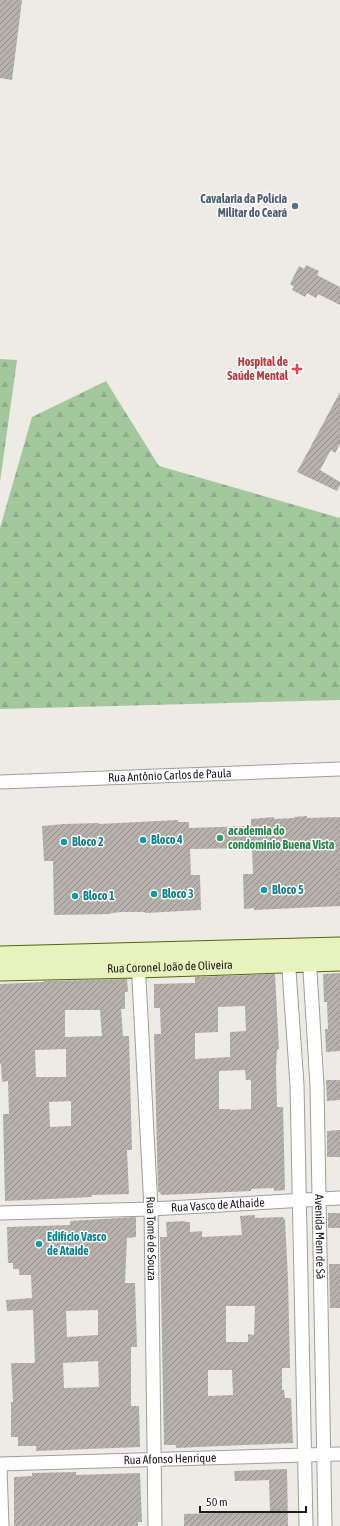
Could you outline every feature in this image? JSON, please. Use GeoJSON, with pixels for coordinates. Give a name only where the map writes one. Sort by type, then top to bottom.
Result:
{"type":"FeatureCollection","features":[{"type":"Feature","properties":{"kind":"street","name":"Rua Antônio Carlos de Paula"},"geometry":{"type":"LineString","coordinates":[[0,782],[340,769]]}},
{"type":"Feature","properties":{"kind":"street","name":"Rua Coronel João de Oliveira"},"geometry":{"type":"LineString","coordinates":[[309,955],[340,947]]}},
{"type":"Feature","properties":{"kind":"street","name":"Rua Coronel João de Oliveira"},"geometry":{"type":"LineString","coordinates":[[0,972],[138,960],[288,955],[309,955],[340,961]]}},
{"type":"Feature","properties":{"kind":"street","name":"Avenida Mem de Sá"},"geometry":{"type":"LineString","coordinates":[[288,955],[297,1085],[303,1455],[306,1526]]}},
{"type":"Feature","properties":{"kind":"street","name":"Avenida Mem de Sá"},"geometry":{"type":"LineString","coordinates":[[309,955],[317,1086],[325,1526]]}},
{"type":"Feature","properties":{"kind":"street","name":"Rua Coronel João de Oliveira"},"geometry":{"type":"LineString","coordinates":[[0,956],[138,960]]}},
{"type":"Feature","properties":{"kind":"street","name":"Rua Tomé de Souza"},"geometry":{"type":"LineString","coordinates":[[138,960],[151,1209],[155,1526]]}},
{"type":"Feature","properties":{"kind":"street"},"geometry":{"type":"LineString","coordinates":[[297,1085],[317,1086]]}},
{"type":"Feature","properties":{"kind":"street","name":"Rua Vasco de Athaíde"},"geometry":{"type":"LineString","coordinates":[[0,1213],[151,1209],[299,1199],[340,1198]]}},
{"type":"Feature","properties":{"kind":"street"},"geometry":{"type":"LineString","coordinates":[[301,1336],[321,1335]]}},
{"type":"Feature","properties":{"kind":"street","name":"Rua Afonso Henrique"},"geometry":{"type":"LineString","coordinates":[[0,1464],[340,1454]]}},
{"type":"Feature","properties":{"kind":"street"},"geometry":{"type":"LineString","coordinates":[[0,1468],[2,1526]]}},
{"type":"Feature","properties":{"kind":"green space"},"geometry":{"type":"Polygon","coordinates":[[[0,359],[17,360],[0,482],[0,359]]]}},
{"type":"Feature","properties":{"kind":"green space"},"geometry":{"type":"Polygon","coordinates":[[[106,381],[159,466],[340,518],[340,700],[0,709],[0,528],[32,417],[106,381]]]}},
{"type":"Feature","properties":{"kind":"building"},"geometry":{"type":"Polygon","coordinates":[[[0,0],[22,0],[12,80],[0,78],[0,0]]]}},
{"type":"Feature","properties":{"kind":"building"},"geometry":{"type":"Polygon","coordinates":[[[306,265],[319,271],[317,275],[340,287],[340,305],[318,294],[316,298],[307,293],[305,297],[292,290],[294,287],[290,284],[299,266],[304,269],[306,265]]]}},
{"type":"Feature","properties":{"kind":"building"},"geometry":{"type":"Polygon","coordinates":[[[340,392],[340,444],[335,453],[331,450],[320,470],[340,482],[337,491],[297,472],[340,392]]]}},
{"type":"Feature","properties":{"kind":"building"},"geometry":{"type":"Polygon","coordinates":[[[307,816],[307,818],[340,817],[340,906],[254,910],[254,908],[244,909],[243,874],[253,874],[252,848],[190,849],[191,875],[200,875],[201,910],[54,915],[53,861],[44,861],[42,826],[178,820],[178,822],[189,822],[189,828],[251,826],[251,819],[274,817],[274,819],[294,818],[307,816]]]}},
{"type":"Feature","properties":{"kind":"building"},"geometry":{"type":"Polygon","coordinates":[[[340,973],[340,1051],[326,1052],[325,1029],[328,1029],[327,1002],[324,1002],[323,974],[340,973]]]}},
{"type":"Feature","properties":{"kind":"building"},"geometry":{"type":"Polygon","coordinates":[[[275,974],[279,1049],[277,1050],[276,1069],[277,1107],[283,1107],[285,1190],[274,1191],[274,1188],[251,1189],[251,1191],[162,1195],[158,1191],[154,1034],[161,1034],[160,1008],[154,1008],[154,984],[195,983],[195,977],[275,974]],[[245,1006],[218,1007],[218,1032],[195,1033],[195,1059],[230,1057],[230,1032],[246,1031],[245,1006]],[[245,1070],[219,1071],[219,1109],[251,1109],[251,1080],[246,1080],[245,1070]]]}},
{"type":"Feature","properties":{"kind":"building"},"geometry":{"type":"Polygon","coordinates":[[[127,979],[128,992],[125,992],[125,1009],[121,1009],[123,1036],[129,1036],[132,1150],[127,1150],[129,1194],[5,1201],[3,1114],[9,1114],[8,1081],[2,1082],[0,1064],[0,984],[44,981],[127,979]],[[65,1010],[65,1037],[102,1036],[100,1010],[65,1010]],[[66,1049],[35,1050],[36,1077],[66,1077],[66,1049]],[[71,1101],[49,1102],[50,1127],[71,1126],[71,1101]]]}},
{"type":"Feature","properties":{"kind":"building"},"geometry":{"type":"Polygon","coordinates":[[[326,1080],[340,1080],[340,1100],[327,1101],[326,1080]]]}},
{"type":"Feature","properties":{"kind":"building"},"geometry":{"type":"Polygon","coordinates":[[[340,1130],[340,1157],[327,1157],[327,1131],[340,1130]]]}},
{"type":"Feature","properties":{"kind":"building"},"geometry":{"type":"Polygon","coordinates":[[[328,1213],[340,1213],[340,1228],[328,1228],[328,1213]]]}},
{"type":"Feature","properties":{"kind":"building"},"geometry":{"type":"Polygon","coordinates":[[[255,1215],[255,1218],[283,1217],[285,1219],[290,1368],[282,1368],[282,1390],[284,1390],[285,1398],[291,1398],[293,1443],[176,1448],[176,1445],[164,1445],[160,1237],[167,1237],[166,1222],[185,1221],[190,1222],[190,1232],[202,1231],[202,1237],[242,1235],[240,1216],[255,1215]],[[226,1306],[226,1342],[248,1342],[248,1334],[254,1335],[255,1306],[226,1306]],[[208,1370],[208,1396],[233,1395],[232,1370],[208,1370]]]}},
{"type":"Feature","properties":{"kind":"building"},"geometry":{"type":"Polygon","coordinates":[[[136,1217],[136,1237],[127,1238],[125,1283],[135,1283],[137,1347],[131,1347],[131,1406],[139,1406],[140,1447],[36,1451],[36,1446],[18,1446],[18,1437],[11,1437],[11,1402],[13,1402],[11,1363],[35,1363],[33,1310],[7,1311],[6,1300],[32,1298],[31,1275],[19,1275],[19,1269],[13,1269],[13,1263],[8,1263],[7,1227],[70,1225],[70,1221],[136,1217]],[[98,1310],[66,1311],[67,1337],[98,1335],[98,1310]],[[98,1361],[63,1363],[64,1388],[99,1387],[98,1361]]]}},
{"type":"Feature","properties":{"kind":"building"},"geometry":{"type":"Polygon","coordinates":[[[329,1264],[340,1264],[340,1308],[330,1308],[329,1264]]]}},
{"type":"Feature","properties":{"kind":"building"},"geometry":{"type":"Polygon","coordinates":[[[287,1469],[288,1526],[184,1526],[184,1514],[270,1511],[269,1480],[235,1481],[234,1471],[287,1469]]]}},
{"type":"Feature","properties":{"kind":"building"},"geometry":{"type":"Polygon","coordinates":[[[76,1472],[76,1475],[140,1473],[142,1522],[138,1522],[138,1526],[14,1526],[14,1477],[32,1476],[32,1473],[76,1472]]]}},
{"type":"Feature","properties":{"kind":"place","name":"Cavalaria da Polícia Militar do Ceará"},"geometry":{"type":"Point","coordinates":[295,206]}},
{"type":"Feature","properties":{"kind":"place","name":"Hospital de Saúde Mental"},"geometry":{"type":"Point","coordinates":[297,369]}},
{"type":"Feature","properties":{"kind":"place","name":"academia do condominio Buena Vista"},"geometry":{"type":"Point","coordinates":[220,838]}},
{"type":"Feature","properties":{"kind":"place","name":"Bloco 4"},"geometry":{"type":"Point","coordinates":[143,840]}},
{"type":"Feature","properties":{"kind":"place","name":"Bloco 2"},"geometry":{"type":"Point","coordinates":[64,842]}},
{"type":"Feature","properties":{"kind":"place","name":"Bloco 5"},"geometry":{"type":"Point","coordinates":[264,890]}},
{"type":"Feature","properties":{"kind":"place","name":"Bloco 3"},"geometry":{"type":"Point","coordinates":[154,894]}},
{"type":"Feature","properties":{"kind":"place","name":"Bloco 1"},"geometry":{"type":"Point","coordinates":[75,896]}},
{"type":"Feature","properties":{"kind":"place","name":"Edifício Vasco de Ataide"},"geometry":{"type":"Point","coordinates":[39,1244]}}]}
